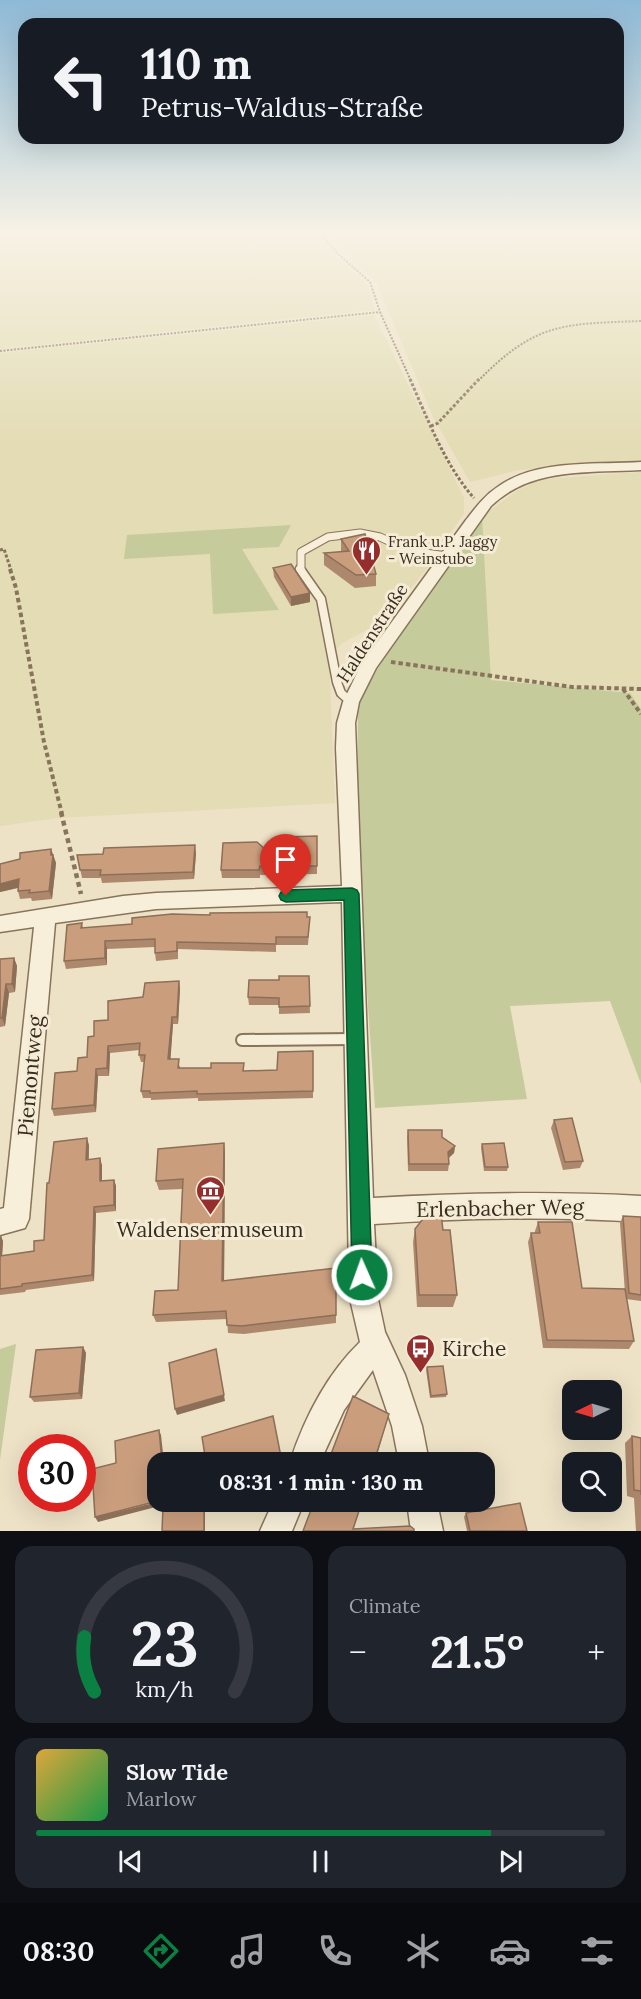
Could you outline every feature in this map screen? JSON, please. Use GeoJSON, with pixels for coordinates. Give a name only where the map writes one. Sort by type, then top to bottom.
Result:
{"type":"FeatureCollection","features":[{"type":"Feature","properties":{"kind":"street","name":"Haldenstraße"},"geometry":{"type":"LineString","coordinates":[[412,1452],[407,1426],[391,1374],[376,1347],[364,1299],[359,1212],[346,723],[358,684],[447,556],[485,505],[499,491],[526,478],[553,473],[641,466]]}},
{"type":"Feature","properties":{"kind":"street"},"geometry":{"type":"LineString","coordinates":[[0,924],[156,901],[352,894]]}},
{"type":"Feature","properties":{"kind":"street","name":"Piemontweg"},"geometry":{"type":"LineString","coordinates":[[0,1222],[16,1219],[45,916]]}},
{"type":"Feature","properties":{"kind":"street","name":"Erlenbacher Weg"},"geometry":{"type":"LineString","coordinates":[[359,1212],[471,1204],[573,1205],[641,1209]]}},
{"type":"Feature","properties":{"kind":"street"},"geometry":{"type":"LineString","coordinates":[[309,1452],[331,1401],[342,1382],[376,1347]]}},
{"type":"Feature","properties":{"kind":"street"},"geometry":{"type":"LineString","coordinates":[[276,1531],[285,1512]]}},
{"type":"Feature","properties":{"kind":"street"},"geometry":{"type":"LineString","coordinates":[[424,1512],[427,1531]]}},
{"type":"Feature","properties":{"kind":"lane"},"geometry":{"type":"LineString","coordinates":[[351,702],[340,693],[321,599],[300,568],[301,552],[313,543],[331,536],[364,534],[380,537],[409,551],[447,556]]}},
{"type":"Feature","properties":{"kind":"lane"},"geometry":{"type":"LineString","coordinates":[[242,1040],[354,1039]]}},
{"type":"Feature","properties":{"kind":"path"},"geometry":{"type":"LineString","coordinates":[[377,304],[431,426],[464,487],[476,500],[485,505]]}},
{"type":"Feature","properties":{"kind":"path"},"geometry":{"type":"LineString","coordinates":[[0,351],[380,312]]}},
{"type":"Feature","properties":{"kind":"path"},"geometry":{"type":"LineString","coordinates":[[431,426],[438,423],[508,353],[536,334],[576,324],[641,321]]}},
{"type":"Feature","properties":{"kind":"path"},"geometry":{"type":"LineString","coordinates":[[0,550],[4,549],[16,588],[44,742],[85,910]]}},
{"type":"Feature","properties":{"kind":"path"},"geometry":{"type":"LineString","coordinates":[[376,657],[400,664],[437,670],[572,687],[641,689]]}},
{"type":"Feature","properties":{"kind":"path"},"geometry":{"type":"LineString","coordinates":[[623,689],[641,714]]}},
{"type":"Feature","properties":{"kind":"shaded area"},"geometry":{"type":"Polygon","coordinates":[[[0,304],[373,304],[375,310],[0,349],[0,304]]]}},
{"type":"Feature","properties":{"kind":"shaded area"},"geometry":{"type":"Polygon","coordinates":[[[386,304],[641,304],[641,462],[518,470],[470,482],[433,417],[386,304]]]}},
{"type":"Feature","properties":{"kind":"shaded area"},"geometry":{"type":"Polygon","coordinates":[[[374,315],[464,498],[464,513],[431,564],[402,599],[393,616],[344,642],[329,656],[335,803],[58,818],[0,826],[0,353],[374,315]],[[290,526],[125,558],[211,553],[213,613],[279,610],[242,549],[279,547],[290,526]]]}},
{"type":"Feature","properties":{"kind":"shaded area"},"geometry":{"type":"Polygon","coordinates":[[[641,472],[641,709],[630,693],[491,680],[482,516],[518,490],[542,479],[641,472]]]}},
{"type":"Feature","properties":{"kind":"green space"},"geometry":{"type":"Polygon","coordinates":[[[482,516],[491,680],[630,693],[641,709],[641,1084],[610,1001],[510,1006],[527,1099],[375,1108],[357,845],[358,705],[386,653],[482,516]]]}},
{"type":"Feature","properties":{"kind":"green space"},"geometry":{"type":"Polygon","coordinates":[[[291,525],[279,547],[242,549],[279,610],[213,614],[210,554],[124,559],[127,535],[291,525]]]}},
{"type":"Feature","properties":{"kind":"green space"},"geometry":{"type":"Polygon","coordinates":[[[16,1344],[0,1460],[0,1349],[16,1344]]]}},
{"type":"Feature","properties":{"kind":"building"},"geometry":{"type":"Polygon","coordinates":[[[365,534],[376,574],[356,575],[324,553],[349,551],[341,539],[365,534]]]}},
{"type":"Feature","properties":{"kind":"building"},"geometry":{"type":"Polygon","coordinates":[[[291,564],[310,593],[291,597],[273,568],[291,564]]]}},
{"type":"Feature","properties":{"kind":"building"},"geometry":{"type":"Polygon","coordinates":[[[317,836],[317,866],[260,866],[259,870],[221,870],[223,843],[257,842],[283,865],[284,837],[317,836]]]}},
{"type":"Feature","properties":{"kind":"building"},"geometry":{"type":"Polygon","coordinates":[[[195,845],[193,872],[100,875],[101,870],[80,870],[77,855],[103,854],[104,848],[195,845]]]}},
{"type":"Feature","properties":{"kind":"building"},"geometry":{"type":"Polygon","coordinates":[[[51,849],[51,855],[53,855],[49,891],[29,893],[30,890],[18,891],[19,879],[0,884],[0,864],[20,859],[20,853],[51,849]]]}},
{"type":"Feature","properties":{"kind":"building"},"geometry":{"type":"Polygon","coordinates":[[[307,912],[307,917],[310,917],[308,937],[276,937],[276,944],[177,942],[177,951],[155,953],[155,939],[105,941],[105,958],[64,961],[67,925],[82,923],[81,928],[132,924],[132,918],[172,914],[307,912]]]}},
{"type":"Feature","properties":{"kind":"building"},"geometry":{"type":"Polygon","coordinates":[[[14,958],[12,984],[6,984],[2,1018],[0,1018],[0,959],[14,958]]]}},
{"type":"Feature","properties":{"kind":"building"},"geometry":{"type":"Polygon","coordinates":[[[279,976],[309,976],[310,1006],[279,1007],[279,998],[248,997],[249,980],[279,980],[279,976]]]}},
{"type":"Feature","properties":{"kind":"building"},"geometry":{"type":"Polygon","coordinates":[[[179,981],[177,1017],[172,1017],[168,1059],[179,1059],[178,1068],[211,1068],[211,1063],[244,1063],[243,1071],[277,1070],[278,1052],[313,1051],[313,1091],[197,1094],[197,1091],[150,1093],[150,1091],[141,1091],[145,1055],[139,1055],[140,1043],[108,1046],[107,1068],[96,1069],[94,1105],[52,1109],[55,1073],[77,1071],[78,1058],[87,1057],[88,1037],[94,1036],[94,1021],[108,1020],[108,1001],[143,997],[145,983],[179,981]]]}},
{"type":"Feature","properties":{"kind":"building"},"geometry":{"type":"Polygon","coordinates":[[[572,1118],[583,1161],[565,1162],[554,1120],[572,1118]]]}},
{"type":"Feature","properties":{"kind":"building"},"geometry":{"type":"Polygon","coordinates":[[[408,1130],[442,1130],[442,1137],[455,1146],[448,1152],[449,1164],[409,1164],[408,1130]]]}},
{"type":"Feature","properties":{"kind":"building"},"geometry":{"type":"Polygon","coordinates":[[[87,1138],[86,1160],[100,1158],[100,1181],[114,1180],[114,1205],[94,1207],[92,1275],[0,1289],[0,1256],[34,1251],[34,1241],[44,1240],[47,1183],[49,1183],[54,1142],[87,1138]]]}},
{"type":"Feature","properties":{"kind":"building"},"geometry":{"type":"Polygon","coordinates":[[[224,1143],[222,1281],[336,1268],[336,1315],[242,1326],[227,1325],[226,1311],[153,1315],[155,1291],[178,1290],[183,1179],[156,1181],[158,1149],[224,1143]]]}},
{"type":"Feature","properties":{"kind":"building"},"geometry":{"type":"Polygon","coordinates":[[[504,1143],[508,1167],[485,1167],[482,1144],[504,1143]]]}},
{"type":"Feature","properties":{"kind":"building"},"geometry":{"type":"Polygon","coordinates":[[[441,1214],[443,1230],[450,1230],[457,1295],[419,1295],[415,1229],[426,1215],[441,1214]]]}},
{"type":"Feature","properties":{"kind":"building"},"geometry":{"type":"Polygon","coordinates":[[[623,1216],[641,1217],[641,1295],[629,1293],[623,1216]]]}},
{"type":"Feature","properties":{"kind":"building"},"geometry":{"type":"Polygon","coordinates":[[[538,1222],[572,1222],[582,1288],[625,1289],[634,1341],[547,1340],[531,1233],[540,1233],[538,1222]]]}},
{"type":"Feature","properties":{"kind":"building"},"geometry":{"type":"Polygon","coordinates":[[[83,1347],[79,1393],[30,1397],[36,1350],[83,1347]]]}},
{"type":"Feature","properties":{"kind":"building"},"geometry":{"type":"Polygon","coordinates":[[[216,1349],[224,1395],[175,1409],[169,1363],[216,1349]]]}},
{"type":"Feature","properties":{"kind":"building"},"geometry":{"type":"Polygon","coordinates":[[[443,1366],[447,1394],[431,1396],[427,1367],[443,1366]]]}},
{"type":"Feature","properties":{"kind":"building"},"geometry":{"type":"Polygon","coordinates":[[[353,1396],[389,1414],[377,1452],[332,1452],[353,1396]]]}},
{"type":"Feature","properties":{"kind":"building"},"geometry":{"type":"Polygon","coordinates":[[[273,1416],[280,1452],[204,1452],[202,1437],[273,1416]]]}},
{"type":"Feature","properties":{"kind":"building"},"geometry":{"type":"Polygon","coordinates":[[[159,1430],[161,1452],[147,1452],[147,1504],[95,1517],[96,1468],[116,1463],[115,1441],[159,1430]]]}},
{"type":"Feature","properties":{"kind":"building"},"geometry":{"type":"Polygon","coordinates":[[[632,1436],[641,1438],[641,1491],[634,1490],[632,1436]]]}},
{"type":"Feature","properties":{"kind":"building"},"geometry":{"type":"Polygon","coordinates":[[[520,1503],[527,1531],[470,1531],[466,1513],[495,1512],[495,1508],[520,1503]]]}},
{"type":"Feature","properties":{"kind":"building"},"geometry":{"type":"Polygon","coordinates":[[[163,1512],[204,1512],[204,1531],[162,1531],[163,1512]]]}},
{"type":"Feature","properties":{"kind":"building"},"geometry":{"type":"Polygon","coordinates":[[[310,1512],[359,1512],[353,1529],[410,1526],[414,1529],[414,1531],[303,1531],[310,1512]]]}},
{"type":"Feature","properties":{"kind":"place","name":"Frank u.P. Jaggy - Weinstube"},"geometry":{"type":"Point","coordinates":[367,576]}},
{"type":"Feature","properties":{"kind":"place","name":"Waldensermuseum"},"geometry":{"type":"Point","coordinates":[210,1216]}},
{"type":"Feature","properties":{"kind":"place","name":"Kirche"},"geometry":{"type":"Point","coordinates":[421,1374]}},
{"type":"Feature","properties":{"kind":"route"},"geometry":{"type":"LineString","coordinates":[[286,896],[352,894],[354,1039],[362,1275]]}}]}
